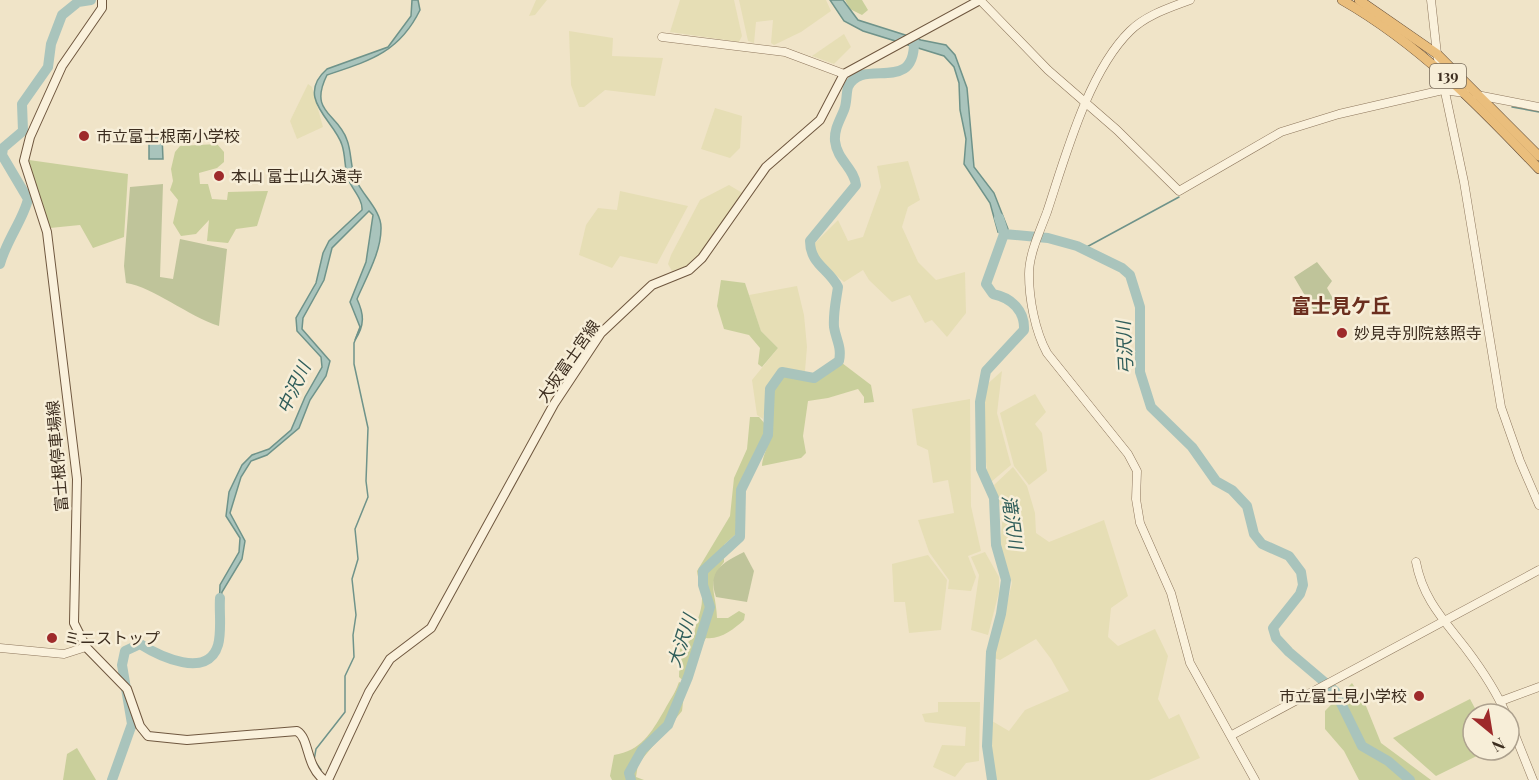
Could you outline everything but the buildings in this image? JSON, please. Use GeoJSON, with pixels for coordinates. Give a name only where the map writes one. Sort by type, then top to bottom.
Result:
{"type":"FeatureCollection","features":[{"type":"Feature","properties":{"kind":"highway","name":"139"},"geometry":{"type":"LineString","coordinates":[[1342,0],[1366,14],[1441,69],[1539,169]]}},
{"type":"Feature","properties":{"kind":"highway","name":"139"},"geometry":{"type":"LineString","coordinates":[[1359,0],[1437,54],[1539,156]]}},
{"type":"Feature","properties":{"kind":"main road","name":"富士根停車場線"},"geometry":{"type":"LineString","coordinates":[[102,0],[102,8],[62,66],[30,137],[24,161],[45,222],[49,244],[78,478],[74,623],[86,647],[127,688],[140,726],[148,736],[187,740],[297,731],[303,736],[310,765],[326,780]]}},
{"type":"Feature","properties":{"kind":"main road"},"geometry":{"type":"LineString","coordinates":[[844,74],[980,0]]}},
{"type":"Feature","properties":{"kind":"main road","name":"大坂富士宮線"},"geometry":{"type":"LineString","coordinates":[[326,780],[369,692],[390,658],[431,628],[555,404],[602,333],[652,285],[689,270],[702,258],[766,167],[820,120],[844,74]]}},
{"type":"Feature","properties":{"kind":"street"},"geometry":{"type":"LineString","coordinates":[[980,0],[1048,70],[1117,130],[1179,191],[1281,132],[1339,114],[1443,90],[1539,107]]}},
{"type":"Feature","properties":{"kind":"street"},"geometry":{"type":"LineString","coordinates":[[1190,0],[1154,15],[1131,31],[1105,65],[1070,144],[1040,231],[1029,271],[1038,336],[1047,353],[1128,454],[1137,471],[1140,523],[1171,593],[1190,663],[1255,780]]}},
{"type":"Feature","properties":{"kind":"street"},"geometry":{"type":"LineString","coordinates":[[1431,0],[1443,90],[1464,182],[1501,406],[1520,461],[1539,505]]}},
{"type":"Feature","properties":{"kind":"street"},"geometry":{"type":"LineString","coordinates":[[662,37],[785,52],[844,74]]}},
{"type":"Feature","properties":{"kind":"street"},"geometry":{"type":"LineString","coordinates":[[1416,562],[1425,593],[1501,701],[1539,687]]}},
{"type":"Feature","properties":{"kind":"street"},"geometry":{"type":"LineString","coordinates":[[1232,735],[1539,570]]}},
{"type":"Feature","properties":{"kind":"street"},"geometry":{"type":"LineString","coordinates":[[0,648],[64,654],[86,647]]}},
{"type":"Feature","properties":{"kind":"street"},"geometry":{"type":"LineString","coordinates":[[1521,750],[1533,780]]}},
{"type":"Feature","properties":{"kind":"shaded area"},"geometry":{"type":"Polygon","coordinates":[[[536,0],[547,0],[535,15],[529,16],[536,0]]]}},
{"type":"Feature","properties":{"kind":"shaded area"},"geometry":{"type":"Polygon","coordinates":[[[680,0],[734,0],[742,36],[739,42],[670,32],[680,0]]]}},
{"type":"Feature","properties":{"kind":"shaded area"},"geometry":{"type":"Polygon","coordinates":[[[739,0],[826,0],[831,11],[801,32],[774,45],[771,43],[773,20],[756,22],[754,43],[748,41],[739,0]]]}},
{"type":"Feature","properties":{"kind":"shaded area"},"geometry":{"type":"Polygon","coordinates":[[[569,31],[613,38],[612,56],[663,58],[655,96],[605,90],[584,107],[579,107],[571,85],[569,31]]]}},
{"type":"Feature","properties":{"kind":"shaded area"},"geometry":{"type":"Polygon","coordinates":[[[844,34],[851,47],[834,64],[812,56],[844,34]]]}},
{"type":"Feature","properties":{"kind":"shaded area"},"geometry":{"type":"Polygon","coordinates":[[[308,84],[312,87],[323,127],[297,139],[290,121],[308,84]]]}},
{"type":"Feature","properties":{"kind":"shaded area"},"geometry":{"type":"Polygon","coordinates":[[[715,108],[742,116],[740,148],[730,158],[701,149],[715,108]]]}},
{"type":"Feature","properties":{"kind":"shaded area"},"geometry":{"type":"Polygon","coordinates":[[[908,161],[920,200],[908,207],[902,227],[918,262],[936,280],[965,272],[966,313],[947,337],[932,320],[925,323],[910,295],[892,302],[869,280],[863,270],[844,282],[823,264],[812,246],[838,220],[848,241],[863,237],[881,187],[877,166],[908,161]]]}},
{"type":"Feature","properties":{"kind":"shaded area"},"geometry":{"type":"Polygon","coordinates":[[[729,185],[744,194],[693,264],[672,271],[668,264],[671,255],[700,200],[729,185]]]}},
{"type":"Feature","properties":{"kind":"shaded area"},"geometry":{"type":"Polygon","coordinates":[[[620,191],[688,206],[657,264],[620,256],[612,268],[579,255],[586,225],[598,208],[617,210],[620,191]]]}},
{"type":"Feature","properties":{"kind":"shaded area"},"geometry":{"type":"Polygon","coordinates":[[[797,286],[804,315],[807,347],[805,371],[781,370],[770,381],[763,419],[757,415],[752,380],[778,348],[761,331],[749,295],[797,286]]]}},
{"type":"Feature","properties":{"kind":"shaded area"},"geometry":{"type":"Polygon","coordinates":[[[1002,371],[997,413],[1011,465],[991,482],[987,472],[983,429],[984,387],[1002,371]]]}},
{"type":"Feature","properties":{"kind":"shaded area"},"geometry":{"type":"Polygon","coordinates":[[[1035,394],[1046,412],[1035,424],[1042,433],[1047,471],[1029,485],[1014,466],[1000,413],[1035,394]]]}},
{"type":"Feature","properties":{"kind":"shaded area"},"geometry":{"type":"Polygon","coordinates":[[[970,399],[971,506],[981,551],[968,556],[976,577],[971,591],[948,589],[949,580],[929,552],[918,520],[954,513],[948,480],[933,483],[928,450],[917,445],[912,409],[970,399]]]}},
{"type":"Feature","properties":{"kind":"shaded area"},"geometry":{"type":"Polygon","coordinates":[[[1013,467],[1027,486],[1035,513],[1036,533],[1049,542],[1104,520],[1128,596],[1111,608],[1108,637],[1118,646],[1155,629],[1168,656],[1158,699],[1169,719],[1179,714],[1200,758],[1149,780],[996,780],[992,764],[992,721],[1009,731],[1025,710],[1069,691],[1051,659],[1036,639],[1000,660],[994,658],[1012,583],[1000,545],[1003,514],[994,485],[1013,467]]]}},
{"type":"Feature","properties":{"kind":"shaded area"},"geometry":{"type":"Polygon","coordinates":[[[985,552],[999,577],[999,592],[988,635],[971,630],[979,575],[971,557],[985,552]]]}},
{"type":"Feature","properties":{"kind":"shaded area"},"geometry":{"type":"Polygon","coordinates":[[[928,555],[947,580],[941,630],[909,633],[905,602],[894,602],[892,564],[928,555]]]}},
{"type":"Feature","properties":{"kind":"shaded area"},"geometry":{"type":"Polygon","coordinates":[[[938,702],[980,702],[979,761],[966,763],[955,777],[933,767],[942,745],[965,746],[966,727],[925,722],[922,714],[938,712],[938,702]]]}},
{"type":"Feature","properties":{"kind":"green space"},"geometry":{"type":"Polygon","coordinates":[[[845,0],[862,0],[868,10],[862,15],[850,9],[845,0]]]}},
{"type":"Feature","properties":{"kind":"green space"},"geometry":{"type":"Polygon","coordinates":[[[217,144],[224,152],[224,162],[217,168],[199,173],[200,184],[208,184],[212,199],[227,200],[228,192],[268,191],[257,226],[236,229],[228,243],[207,241],[209,220],[196,234],[181,236],[173,223],[178,200],[170,190],[173,181],[171,169],[175,152],[180,146],[217,144]]]}},
{"type":"Feature","properties":{"kind":"green space"},"geometry":{"type":"Polygon","coordinates":[[[29,160],[128,174],[124,237],[93,248],[80,225],[50,228],[31,175],[29,160]]]}},
{"type":"Feature","properties":{"kind":"green space"},"geometry":{"type":"Polygon","coordinates":[[[163,184],[160,277],[173,279],[180,239],[227,249],[219,326],[195,316],[148,290],[126,283],[124,266],[130,187],[163,184]]]}},
{"type":"Feature","properties":{"kind":"green space"},"geometry":{"type":"Polygon","coordinates":[[[1317,262],[1332,281],[1327,288],[1336,304],[1317,316],[1294,277],[1317,262]]]}},
{"type":"Feature","properties":{"kind":"green space"},"geometry":{"type":"Polygon","coordinates":[[[721,280],[745,283],[761,331],[778,348],[762,367],[758,364],[760,348],[749,335],[724,329],[717,306],[721,280]]]}},
{"type":"Feature","properties":{"kind":"green space"},"geometry":{"type":"Polygon","coordinates":[[[842,363],[871,385],[874,402],[864,403],[864,397],[858,389],[808,401],[803,436],[806,453],[801,458],[762,466],[771,434],[771,397],[783,374],[816,380],[842,363]]]}},
{"type":"Feature","properties":{"kind":"green space"},"geometry":{"type":"Polygon","coordinates":[[[750,417],[759,417],[766,425],[763,440],[738,496],[739,531],[724,545],[724,562],[715,577],[713,588],[717,618],[728,618],[739,611],[745,614],[744,620],[722,636],[706,638],[697,652],[687,684],[679,677],[680,649],[694,637],[701,609],[702,593],[697,571],[730,516],[734,478],[747,449],[750,417]]]}},
{"type":"Feature","properties":{"kind":"green space"},"geometry":{"type":"Polygon","coordinates":[[[744,552],[754,571],[747,602],[716,597],[713,581],[718,569],[744,552]]]}},
{"type":"Feature","properties":{"kind":"green space"},"geometry":{"type":"Polygon","coordinates":[[[679,682],[685,685],[682,711],[638,764],[636,777],[644,780],[612,780],[610,776],[614,755],[631,750],[650,734],[679,682]]]}},
{"type":"Feature","properties":{"kind":"green space"},"geometry":{"type":"Polygon","coordinates":[[[1352,683],[1364,701],[1381,743],[1431,780],[1359,780],[1344,751],[1325,729],[1325,711],[1352,683]]]}},
{"type":"Feature","properties":{"kind":"green space"},"geometry":{"type":"Polygon","coordinates":[[[1461,704],[1461,762],[1465,762],[1436,776],[1393,738],[1461,704]]]}},
{"type":"Feature","properties":{"kind":"green space"},"geometry":{"type":"Polygon","coordinates":[[[77,748],[96,780],[63,780],[67,754],[77,748]]]}},
{"type":"Feature","properties":{"kind":"water"},"geometry":{"type":"Polygon","coordinates":[[[412,0],[418,0],[420,10],[403,36],[392,46],[369,60],[327,75],[322,88],[321,97],[326,112],[343,131],[349,145],[356,180],[378,216],[381,229],[379,247],[357,299],[362,320],[361,329],[355,340],[360,327],[350,302],[366,262],[373,215],[369,211],[332,248],[324,280],[303,318],[302,329],[330,361],[326,376],[310,400],[299,428],[267,455],[251,461],[241,477],[230,513],[245,541],[242,559],[222,592],[219,611],[220,585],[239,552],[240,538],[226,516],[229,492],[242,465],[252,455],[269,449],[291,430],[305,397],[322,367],[321,357],[297,331],[296,318],[316,283],[323,253],[329,241],[362,210],[359,199],[347,177],[342,145],[320,109],[314,90],[318,80],[327,69],[388,47],[411,16],[412,0]]]}},
{"type":"Feature","properties":{"kind":"water"},"geometry":{"type":"Polygon","coordinates":[[[830,0],[843,0],[858,20],[921,40],[946,45],[955,55],[967,88],[974,167],[994,193],[1008,229],[998,232],[990,203],[964,164],[966,139],[960,110],[959,83],[954,67],[944,56],[863,31],[844,21],[830,0]]]}},
{"type":"Feature","properties":{"kind":"water"},"geometry":{"type":"Polygon","coordinates":[[[162,136],[163,159],[149,159],[149,137],[162,136]]]}},
{"type":"Feature","properties":{"kind":"waterway"},"geometry":{"type":"LineString","coordinates":[[0,264],[28,199],[2,155],[3,148],[23,131],[22,104],[48,67],[51,44],[62,15],[78,2],[91,0]]}},
{"type":"Feature","properties":{"kind":"waterway","name":"大沢川"},"geometry":{"type":"LineString","coordinates":[[631,780],[629,773],[642,750],[668,725],[688,677],[710,607],[703,585],[703,571],[740,537],[741,490],[768,435],[770,389],[782,372],[814,378],[839,361],[834,322],[838,287],[816,261],[810,241],[856,185],[855,179],[836,148],[835,141],[836,129],[845,107],[848,87],[855,78],[864,74],[897,72],[906,67],[912,57],[914,41]]}},
{"type":"Feature","properties":{"kind":"waterway"},"geometry":{"type":"LineString","coordinates":[[1512,107],[1539,112]]}},
{"type":"Feature","properties":{"kind":"waterway"},"geometry":{"type":"LineString","coordinates":[[1083,249],[1179,197]]}},
{"type":"Feature","properties":{"kind":"waterway","name":"弓沢川"},"geometry":{"type":"LineString","coordinates":[[999,218],[1004,234],[1048,238],[1077,246],[1122,268],[1130,275],[1140,307],[1140,372],[1151,407],[1192,447],[1216,481],[1232,490],[1247,506],[1254,534],[1262,544],[1289,556],[1301,572],[1303,585],[1300,594],[1273,628],[1276,638],[1335,691],[1362,746],[1388,761],[1410,780]]}},
{"type":"Feature","properties":{"kind":"waterway","name":"滝沢川"},"geometry":{"type":"LineString","coordinates":[[992,780],[987,746],[991,652],[1001,614],[1006,580],[996,545],[994,498],[981,469],[980,402],[986,371],[1024,330],[1024,323],[1016,306],[993,294],[986,284],[1004,234]]}},
{"type":"Feature","properties":{"kind":"waterway"},"geometry":{"type":"LineString","coordinates":[[321,770],[314,760],[316,749],[345,712],[345,676],[354,657],[353,635],[356,615],[352,579],[358,559],[355,529],[368,497],[366,481],[368,428],[354,364],[354,343],[360,328]]}},
{"type":"Feature","properties":{"kind":"waterway","name":"中沢川"},"geometry":{"type":"LineString","coordinates":[[112,780],[132,724],[122,665],[125,651],[140,644],[170,659],[194,663],[204,661],[213,655],[218,645],[220,598]]}},
{"type":"Feature","properties":{"kind":"place","name":"市立富士根南小学校"},"geometry":{"type":"Point","coordinates":[84,136]}},
{"type":"Feature","properties":{"kind":"place","name":"本山 富士山久遠寺"},"geometry":{"type":"Point","coordinates":[219,176]}},
{"type":"Feature","properties":{"kind":"place","name":"妙見寺別院慈照寺"},"geometry":{"type":"Point","coordinates":[1342,333]}},
{"type":"Feature","properties":{"kind":"place","name":"ミニストップ"},"geometry":{"type":"Point","coordinates":[52,638]}},
{"type":"Feature","properties":{"kind":"place","name":"市立富士見小学校"},"geometry":{"type":"Point","coordinates":[1419,696]}},
{"type":"Feature","properties":{"kind":"district","name":"富士見ケ丘"},"geometry":{"type":"Point","coordinates":[1341,306]}}]}
